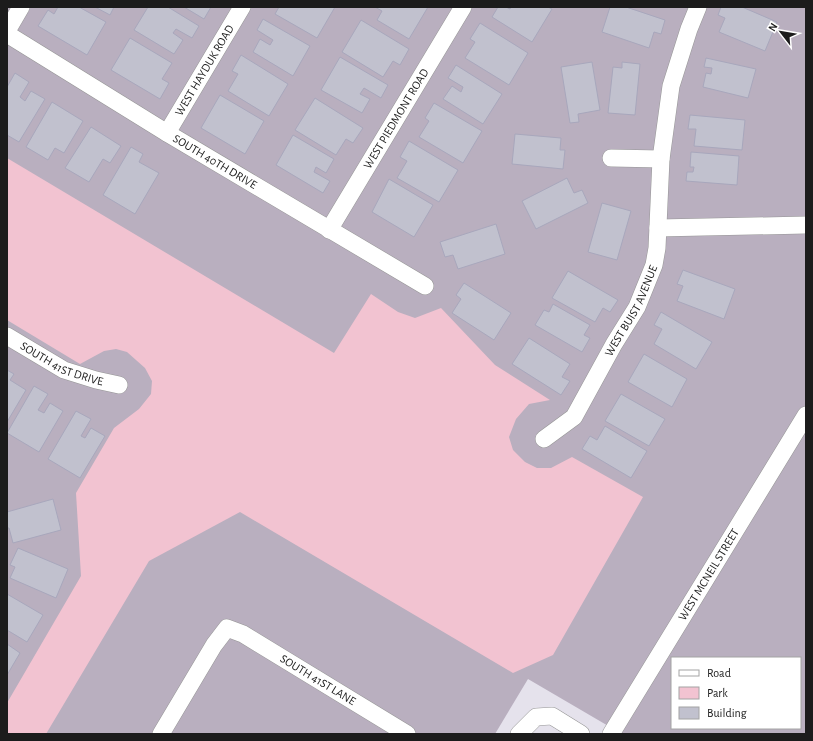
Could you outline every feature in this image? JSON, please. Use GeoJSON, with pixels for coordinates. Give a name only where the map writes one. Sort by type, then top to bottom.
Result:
{"type":"FeatureCollection","features":[{"type":"Feature","properties":{"kind":"street"},"geometry":{"type":"LineString","coordinates":[[7,31],[21,7]]}},
{"type":"Feature","properties":{"kind":"street","name":"WEST HAYDUK ROAD"},"geometry":{"type":"LineString","coordinates":[[167,133],[242,7]]}},
{"type":"Feature","properties":{"kind":"street","name":"WEST PIEDMONT ROAD"},"geometry":{"type":"LineString","coordinates":[[329,230],[463,7]]}},
{"type":"Feature","properties":{"kind":"street","name":"WEST BUIST AVENUE"},"geometry":{"type":"LineString","coordinates":[[544,439],[574,417],[614,344],[637,307],[654,264],[657,248],[661,159],[671,86],[689,29],[698,7]]}},
{"type":"Feature","properties":{"kind":"street","name":"SOUTH 40TH DRIVE"},"geometry":{"type":"LineString","coordinates":[[7,34],[167,133],[425,286]]}},
{"type":"Feature","properties":{"kind":"street"},"geometry":{"type":"LineString","coordinates":[[611,158],[661,159]]}},
{"type":"Feature","properties":{"kind":"street"},"geometry":{"type":"LineString","coordinates":[[658,228],[806,225]]}},
{"type":"Feature","properties":{"kind":"street","name":"SOUTH 41ST DRIVE"},"geometry":{"type":"LineString","coordinates":[[7,336],[64,370],[96,380],[119,385]]}},
{"type":"Feature","properties":{"kind":"street","name":"WEST MCNEIL STREET"},"geometry":{"type":"LineString","coordinates":[[611,734],[806,415]]}},
{"type":"Feature","properties":{"kind":"street","name":"SOUTH 41ST LANE"},"geometry":{"type":"LineString","coordinates":[[161,734],[214,645],[227,628],[243,634],[387,729],[407,734]]}},
{"type":"Feature","properties":{"kind":"street"},"geometry":{"type":"LineString","coordinates":[[519,734],[536,717],[552,716],[581,734]]}},
{"type":"Feature","properties":{"kind":"shaded area"},"geometry":{"type":"Polygon","coordinates":[[[7,7],[806,7],[806,734],[622,734],[528,679],[495,734],[7,734],[7,7]]]}},
{"type":"Feature","properties":{"kind":"green space"},"geometry":{"type":"Polygon","coordinates":[[[7,158],[334,353],[371,294],[398,312],[415,318],[441,308],[495,365],[550,400],[529,404],[516,419],[509,437],[513,450],[525,462],[537,468],[551,468],[572,457],[643,497],[553,655],[513,673],[240,512],[149,561],[46,734],[7,734],[7,703],[81,576],[76,493],[114,428],[139,409],[151,394],[152,381],[145,368],[127,352],[116,349],[104,351],[80,364],[7,320],[7,158]]]}},
{"type":"Feature","properties":{"kind":"building"},"geometry":{"type":"Polygon","coordinates":[[[58,7],[79,7],[106,22],[87,55],[38,26],[48,10],[54,14],[58,7]]]}},
{"type":"Feature","properties":{"kind":"building"},"geometry":{"type":"Polygon","coordinates":[[[95,7],[114,7],[110,15],[95,7]]]}},
{"type":"Feature","properties":{"kind":"building"},"geometry":{"type":"Polygon","coordinates":[[[148,7],[168,7],[199,26],[192,38],[176,29],[173,33],[183,40],[174,54],[134,30],[148,7]]]}},
{"type":"Feature","properties":{"kind":"building"},"geometry":{"type":"Polygon","coordinates":[[[184,7],[211,7],[204,19],[184,7]]]}},
{"type":"Feature","properties":{"kind":"building"},"geometry":{"type":"Polygon","coordinates":[[[279,7],[335,7],[317,38],[275,14],[279,7]]]}},
{"type":"Feature","properties":{"kind":"building"},"geometry":{"type":"Polygon","coordinates":[[[375,7],[428,7],[409,39],[377,20],[382,11],[375,7]]]}},
{"type":"Feature","properties":{"kind":"building"},"geometry":{"type":"Polygon","coordinates":[[[498,7],[506,7],[510,9],[511,7],[548,7],[552,9],[532,42],[492,17],[498,7]]]}},
{"type":"Feature","properties":{"kind":"building"},"geometry":{"type":"Polygon","coordinates":[[[610,7],[626,7],[665,20],[661,34],[654,32],[649,48],[602,32],[610,7]]]}},
{"type":"Feature","properties":{"kind":"building"},"geometry":{"type":"Polygon","coordinates":[[[721,7],[742,7],[777,22],[765,51],[719,32],[725,18],[718,15],[721,7]]]}},
{"type":"Feature","properties":{"kind":"building"},"geometry":{"type":"Polygon","coordinates":[[[263,19],[310,46],[293,76],[253,52],[260,39],[270,45],[273,40],[257,30],[263,19]]]}},
{"type":"Feature","properties":{"kind":"building"},"geometry":{"type":"Polygon","coordinates":[[[361,20],[409,49],[400,65],[393,61],[383,77],[342,52],[361,20]]]}},
{"type":"Feature","properties":{"kind":"building"},"geometry":{"type":"Polygon","coordinates":[[[480,23],[528,53],[509,85],[465,58],[475,42],[470,39],[480,23]]]}},
{"type":"Feature","properties":{"kind":"building"},"geometry":{"type":"Polygon","coordinates":[[[130,38],[172,63],[162,79],[169,83],[160,99],[111,70],[130,38]]]}},
{"type":"Feature","properties":{"kind":"building"},"geometry":{"type":"Polygon","coordinates":[[[241,55],[288,84],[269,116],[228,91],[238,74],[232,71],[241,55]]]}},
{"type":"Feature","properties":{"kind":"building"},"geometry":{"type":"Polygon","coordinates":[[[340,57],[388,85],[381,98],[364,88],[360,94],[370,99],[362,113],[321,90],[340,57]]]}},
{"type":"Feature","properties":{"kind":"building"},"geometry":{"type":"Polygon","coordinates":[[[706,58],[756,69],[748,98],[703,87],[706,73],[711,74],[712,68],[704,67],[706,58]]]}},
{"type":"Feature","properties":{"kind":"building"},"geometry":{"type":"Polygon","coordinates":[[[592,62],[600,110],[578,114],[579,122],[570,123],[561,67],[592,62]]]}},
{"type":"Feature","properties":{"kind":"building"},"geometry":{"type":"Polygon","coordinates":[[[622,62],[640,64],[635,115],[608,113],[613,67],[622,68],[622,62]]]}},
{"type":"Feature","properties":{"kind":"building"},"geometry":{"type":"Polygon","coordinates":[[[456,65],[502,94],[483,124],[443,99],[452,86],[461,92],[463,87],[448,78],[456,65]]]}},
{"type":"Feature","properties":{"kind":"building"},"geometry":{"type":"Polygon","coordinates":[[[15,73],[29,82],[20,97],[25,101],[31,91],[45,99],[19,142],[7,135],[7,87],[15,73]]]}},
{"type":"Feature","properties":{"kind":"building"},"geometry":{"type":"Polygon","coordinates":[[[220,95],[264,121],[245,154],[201,128],[220,95]]]}},
{"type":"Feature","properties":{"kind":"building"},"geometry":{"type":"Polygon","coordinates":[[[315,98],[363,128],[353,143],[346,139],[336,155],[295,130],[315,98]]]}},
{"type":"Feature","properties":{"kind":"building"},"geometry":{"type":"Polygon","coordinates":[[[52,102],[83,121],[64,153],[55,148],[48,160],[26,147],[52,102]]]}},
{"type":"Feature","properties":{"kind":"building"},"geometry":{"type":"Polygon","coordinates":[[[434,103],[482,131],[463,163],[419,137],[429,121],[425,118],[434,103]]]}},
{"type":"Feature","properties":{"kind":"building"},"geometry":{"type":"Polygon","coordinates":[[[690,115],[745,120],[742,150],[694,146],[696,129],[688,129],[690,115]]]}},
{"type":"Feature","properties":{"kind":"building"},"geometry":{"type":"Polygon","coordinates":[[[91,127],[121,146],[110,163],[103,159],[89,182],[65,168],[91,127]]]}},
{"type":"Feature","properties":{"kind":"building"},"geometry":{"type":"Polygon","coordinates":[[[515,134],[561,138],[560,150],[565,150],[563,169],[512,164],[515,134]]]}},
{"type":"Feature","properties":{"kind":"building"},"geometry":{"type":"Polygon","coordinates":[[[293,135],[334,159],[326,173],[316,167],[314,172],[330,181],[323,193],[276,165],[293,135]]]}},
{"type":"Feature","properties":{"kind":"building"},"geometry":{"type":"Polygon","coordinates":[[[409,141],[458,170],[439,202],[397,178],[407,161],[400,157],[409,141]]]}},
{"type":"Feature","properties":{"kind":"building"},"geometry":{"type":"Polygon","coordinates":[[[131,147],[143,154],[139,162],[159,173],[135,214],[103,195],[131,147]]]}},
{"type":"Feature","properties":{"kind":"building"},"geometry":{"type":"Polygon","coordinates":[[[691,152],[739,156],[737,185],[686,181],[687,172],[693,172],[694,167],[690,167],[691,152]]]}},
{"type":"Feature","properties":{"kind":"building"},"geometry":{"type":"Polygon","coordinates":[[[567,178],[574,193],[582,190],[588,203],[536,229],[522,201],[567,178]]]}},
{"type":"Feature","properties":{"kind":"building"},"geometry":{"type":"Polygon","coordinates":[[[389,179],[433,205],[414,237],[372,212],[389,179]]]}},
{"type":"Feature","properties":{"kind":"building"},"geometry":{"type":"Polygon","coordinates":[[[602,203],[631,211],[617,260],[588,252],[602,203]]]}},
{"type":"Feature","properties":{"kind":"building"},"geometry":{"type":"Polygon","coordinates":[[[496,224],[505,254],[458,269],[453,255],[445,257],[440,242],[496,224]]]}},
{"type":"Feature","properties":{"kind":"building"},"geometry":{"type":"Polygon","coordinates":[[[683,270],[735,289],[724,319],[677,301],[683,286],[677,284],[683,270]]]}},
{"type":"Feature","properties":{"kind":"building"},"geometry":{"type":"Polygon","coordinates":[[[568,271],[618,300],[610,312],[603,308],[595,322],[552,298],[568,271]]]}},
{"type":"Feature","properties":{"kind":"building"},"geometry":{"type":"Polygon","coordinates":[[[464,283],[511,313],[494,340],[452,313],[461,299],[456,295],[464,283]]]}},
{"type":"Feature","properties":{"kind":"building"},"geometry":{"type":"Polygon","coordinates":[[[553,304],[590,325],[584,335],[590,338],[582,352],[535,325],[544,310],[549,312],[553,304]]]}},
{"type":"Feature","properties":{"kind":"building"},"geometry":{"type":"Polygon","coordinates":[[[661,312],[712,342],[696,369],[654,344],[662,329],[654,325],[661,312]]]}},
{"type":"Feature","properties":{"kind":"building"},"geometry":{"type":"Polygon","coordinates":[[[529,338],[570,364],[562,377],[570,381],[561,395],[512,364],[529,338]]]}},
{"type":"Feature","properties":{"kind":"building"},"geometry":{"type":"Polygon","coordinates":[[[644,354],[687,379],[672,407],[628,382],[644,354]]]}},
{"type":"Feature","properties":{"kind":"building"},"geometry":{"type":"Polygon","coordinates":[[[7,370],[14,374],[10,380],[26,390],[7,422],[7,370]]]}},
{"type":"Feature","properties":{"kind":"building"},"geometry":{"type":"Polygon","coordinates":[[[34,386],[48,394],[38,410],[44,413],[50,403],[63,411],[39,452],[7,433],[34,386]]]}},
{"type":"Feature","properties":{"kind":"building"},"geometry":{"type":"Polygon","coordinates":[[[621,394],[665,419],[649,446],[605,421],[621,394]]]}},
{"type":"Feature","properties":{"kind":"building"},"geometry":{"type":"Polygon","coordinates":[[[76,411],[91,419],[81,436],[85,438],[91,428],[105,436],[80,478],[48,459],[76,411]]]}},
{"type":"Feature","properties":{"kind":"building"},"geometry":{"type":"Polygon","coordinates":[[[605,426],[647,451],[631,478],[582,449],[590,436],[597,440],[605,426]]]}},
{"type":"Feature","properties":{"kind":"building"},"geometry":{"type":"Polygon","coordinates":[[[53,499],[61,530],[13,543],[9,528],[7,528],[7,512],[53,499]]]}},
{"type":"Feature","properties":{"kind":"building"},"geometry":{"type":"Polygon","coordinates":[[[18,548],[68,569],[56,598],[10,578],[15,567],[10,565],[18,548]]]}},
{"type":"Feature","properties":{"kind":"building"},"geometry":{"type":"Polygon","coordinates":[[[7,594],[43,615],[27,642],[7,630],[7,594]]]}},
{"type":"Feature","properties":{"kind":"building"},"geometry":{"type":"Polygon","coordinates":[[[7,644],[20,653],[7,675],[7,644]]]}}]}
